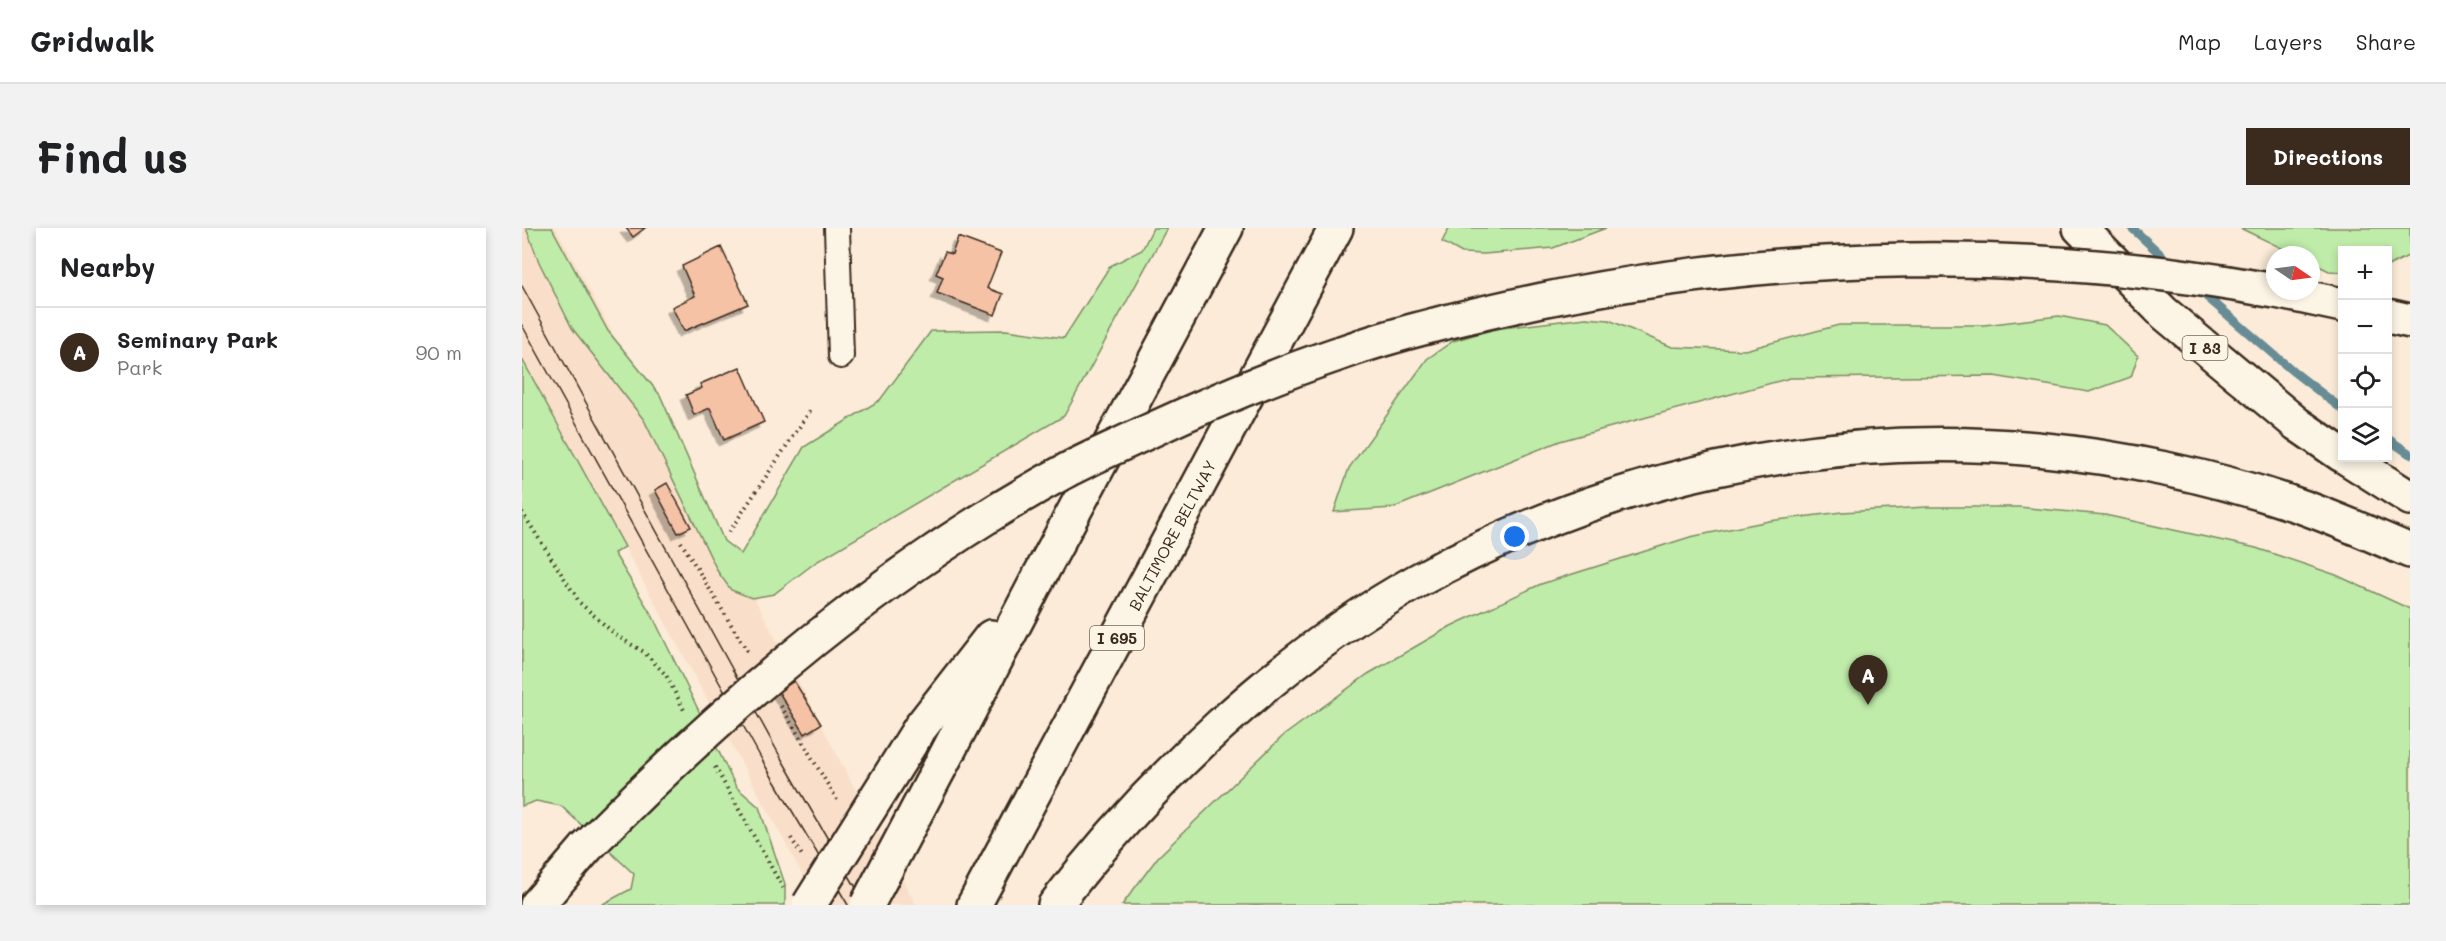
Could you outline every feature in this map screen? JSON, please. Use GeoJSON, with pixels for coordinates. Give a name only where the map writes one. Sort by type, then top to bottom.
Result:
{"type":"FeatureCollection","features":[{"type":"Feature","properties":{"kind":"highway"},"geometry":{"type":"LineString","coordinates":[[867,905],[1040,574],[1226,228]]}},
{"type":"Feature","properties":{"kind":"highway","name":"BALTIMORE BELTWAY"},"geometry":{"type":"LineString","coordinates":[[974,905],[1336,228]]}},
{"type":"Feature","properties":{"kind":"highway","name":"I 83"},"geometry":{"type":"LineString","coordinates":[[2080,228],[2164,313],[2297,424],[2338,452]]}},
{"type":"Feature","properties":{"kind":"highway"},"geometry":{"type":"LineString","coordinates":[[537,905],[586,848],[648,785],[739,701],[882,588],[966,531],[1070,469],[1198,408],[1337,354],[1476,314],[1606,287],[1687,275],[1849,262],[1932,259],[2096,265],[2204,278],[2266,289]]}},
{"type":"Feature","properties":{"kind":"highway"},"geometry":{"type":"LineString","coordinates":[[2392,317],[2410,321]]}},
{"type":"Feature","properties":{"kind":"highway"},"geometry":{"type":"LineString","coordinates":[[1055,905],[1083,868],[1156,786],[1280,675],[1349,624],[1417,581],[1515,533],[1584,507],[1662,482],[1725,466],[1814,453],[1902,445],[1978,445],[2039,449],[2121,461],[2235,487],[2296,505],[2410,550]]}},
{"type":"Feature","properties":{"kind":"highway"},"geometry":{"type":"LineString","coordinates":[[2353,462],[2410,498]]}},
{"type":"Feature","properties":{"kind":"highway"},"geometry":{"type":"LineString","coordinates":[[798,900],[920,728],[1040,574]]}},
{"type":"Feature","properties":{"kind":"street"},"geometry":{"type":"LineString","coordinates":[[837,228],[841,356]]}},
{"type":"Feature","properties":{"kind":"path"},"geometry":{"type":"LineString","coordinates":[[729,532],[810,411]]}},
{"type":"Feature","properties":{"kind":"path"},"geometry":{"type":"LineString","coordinates":[[522,512],[580,603],[617,636],[644,652],[666,675],[688,716]]}},
{"type":"Feature","properties":{"kind":"path"},"geometry":{"type":"LineString","coordinates":[[681,542],[754,661]]}},
{"type":"Feature","properties":{"kind":"path"},"geometry":{"type":"LineString","coordinates":[[778,700],[838,801]]}},
{"type":"Feature","properties":{"kind":"path"},"geometry":{"type":"LineString","coordinates":[[715,766],[798,900]]}},
{"type":"Feature","properties":{"kind":"shaded area"},"geometry":{"type":"Polygon","coordinates":[[[522,228],[556,228],[916,905],[819,905],[522,359],[522,228]]]}},
{"type":"Feature","properties":{"kind":"green space"},"geometry":{"type":"Polygon","coordinates":[[[526,228],[552,228],[608,331],[660,395],[724,541],[741,554],[804,447],[880,400],[931,331],[1006,330],[1064,338],[1110,266],[1142,250],[1153,228],[1167,228],[1064,416],[816,562],[774,594],[752,598],[731,590],[718,572],[644,420],[572,328],[539,262],[526,228]]]}},
{"type":"Feature","properties":{"kind":"green space"},"geometry":{"type":"Polygon","coordinates":[[[1449,228],[1606,228],[1553,248],[1484,254],[1462,253],[1442,242],[1449,228]]]}},
{"type":"Feature","properties":{"kind":"green space"},"geometry":{"type":"Polygon","coordinates":[[[2240,228],[2410,228],[2410,255],[2392,264],[2392,246],[2338,246],[2338,272],[2329,271],[2320,266],[2320,246],[2277,246],[2240,228]]]}},
{"type":"Feature","properties":{"kind":"green space"},"geometry":{"type":"Polygon","coordinates":[[[2059,316],[2105,325],[2138,356],[2131,377],[2089,392],[1994,376],[1790,378],[1560,441],[1393,508],[1334,512],[1349,468],[1427,359],[1453,341],[1494,329],[1586,318],[1609,320],[1672,347],[1745,350],[1839,325],[1984,325],[2059,316]]]}},
{"type":"Feature","properties":{"kind":"green space"},"geometry":{"type":"Polygon","coordinates":[[[522,359],[625,547],[614,553],[653,617],[736,787],[759,807],[785,884],[785,905],[601,905],[631,889],[634,874],[561,806],[536,801],[522,806],[522,359]]]}},
{"type":"Feature","properties":{"kind":"green space"},"geometry":{"type":"Polygon","coordinates":[[[1927,507],[2018,507],[2105,515],[2256,548],[2336,575],[2410,609],[2410,905],[1122,905],[1158,857],[1283,736],[1368,674],[1451,626],[1541,584],[1690,537],[1769,521],[1842,512],[1927,507]]]}},
{"type":"Feature","properties":{"kind":"building"},"geometry":{"type":"Polygon","coordinates":[[[626,228],[645,228],[633,237],[626,228]]]}},
{"type":"Feature","properties":{"kind":"building"},"geometry":{"type":"Polygon","coordinates":[[[958,237],[1001,253],[987,288],[1003,294],[995,315],[937,293],[943,277],[936,274],[945,252],[952,254],[958,237]]]}},
{"type":"Feature","properties":{"kind":"building"},"geometry":{"type":"Polygon","coordinates":[[[721,247],[748,304],[684,331],[672,307],[695,296],[682,266],[721,247]]]}},
{"type":"Feature","properties":{"kind":"building"},"geometry":{"type":"Polygon","coordinates":[[[740,367],[764,422],[724,440],[710,408],[694,415],[686,395],[702,388],[700,384],[740,367]]]}},
{"type":"Feature","properties":{"kind":"building"},"geometry":{"type":"Polygon","coordinates":[[[667,483],[691,527],[678,533],[655,490],[667,483]]]}},
{"type":"Feature","properties":{"kind":"building"},"geometry":{"type":"Polygon","coordinates":[[[794,681],[821,724],[805,734],[778,691],[794,681]]]}},
{"type":"Feature","properties":{"kind":"waterway"},"geometry":{"type":"LineString","coordinates":[[2132,228],[2171,264]]}},
{"type":"Feature","properties":{"kind":"waterway"},"geometry":{"type":"LineString","coordinates":[[2199,290],[2294,372],[2341,408]]}},
{"type":"Feature","properties":{"kind":"waterway"},"geometry":{"type":"LineString","coordinates":[[2392,442],[2410,454]]}},
{"type":"Feature","properties":{"kind":"tram line"},"geometry":{"type":"LineString","coordinates":[[522,286],[781,758],[866,905]]}},
{"type":"Feature","properties":{"kind":"tram line"},"geometry":{"type":"LineString","coordinates":[[522,325],[766,767],[848,905]]}},
{"type":"Feature","properties":{"kind":"place","name":"Seminary Park"},"geometry":{"type":"Point","coordinates":[1868,705]}}]}
